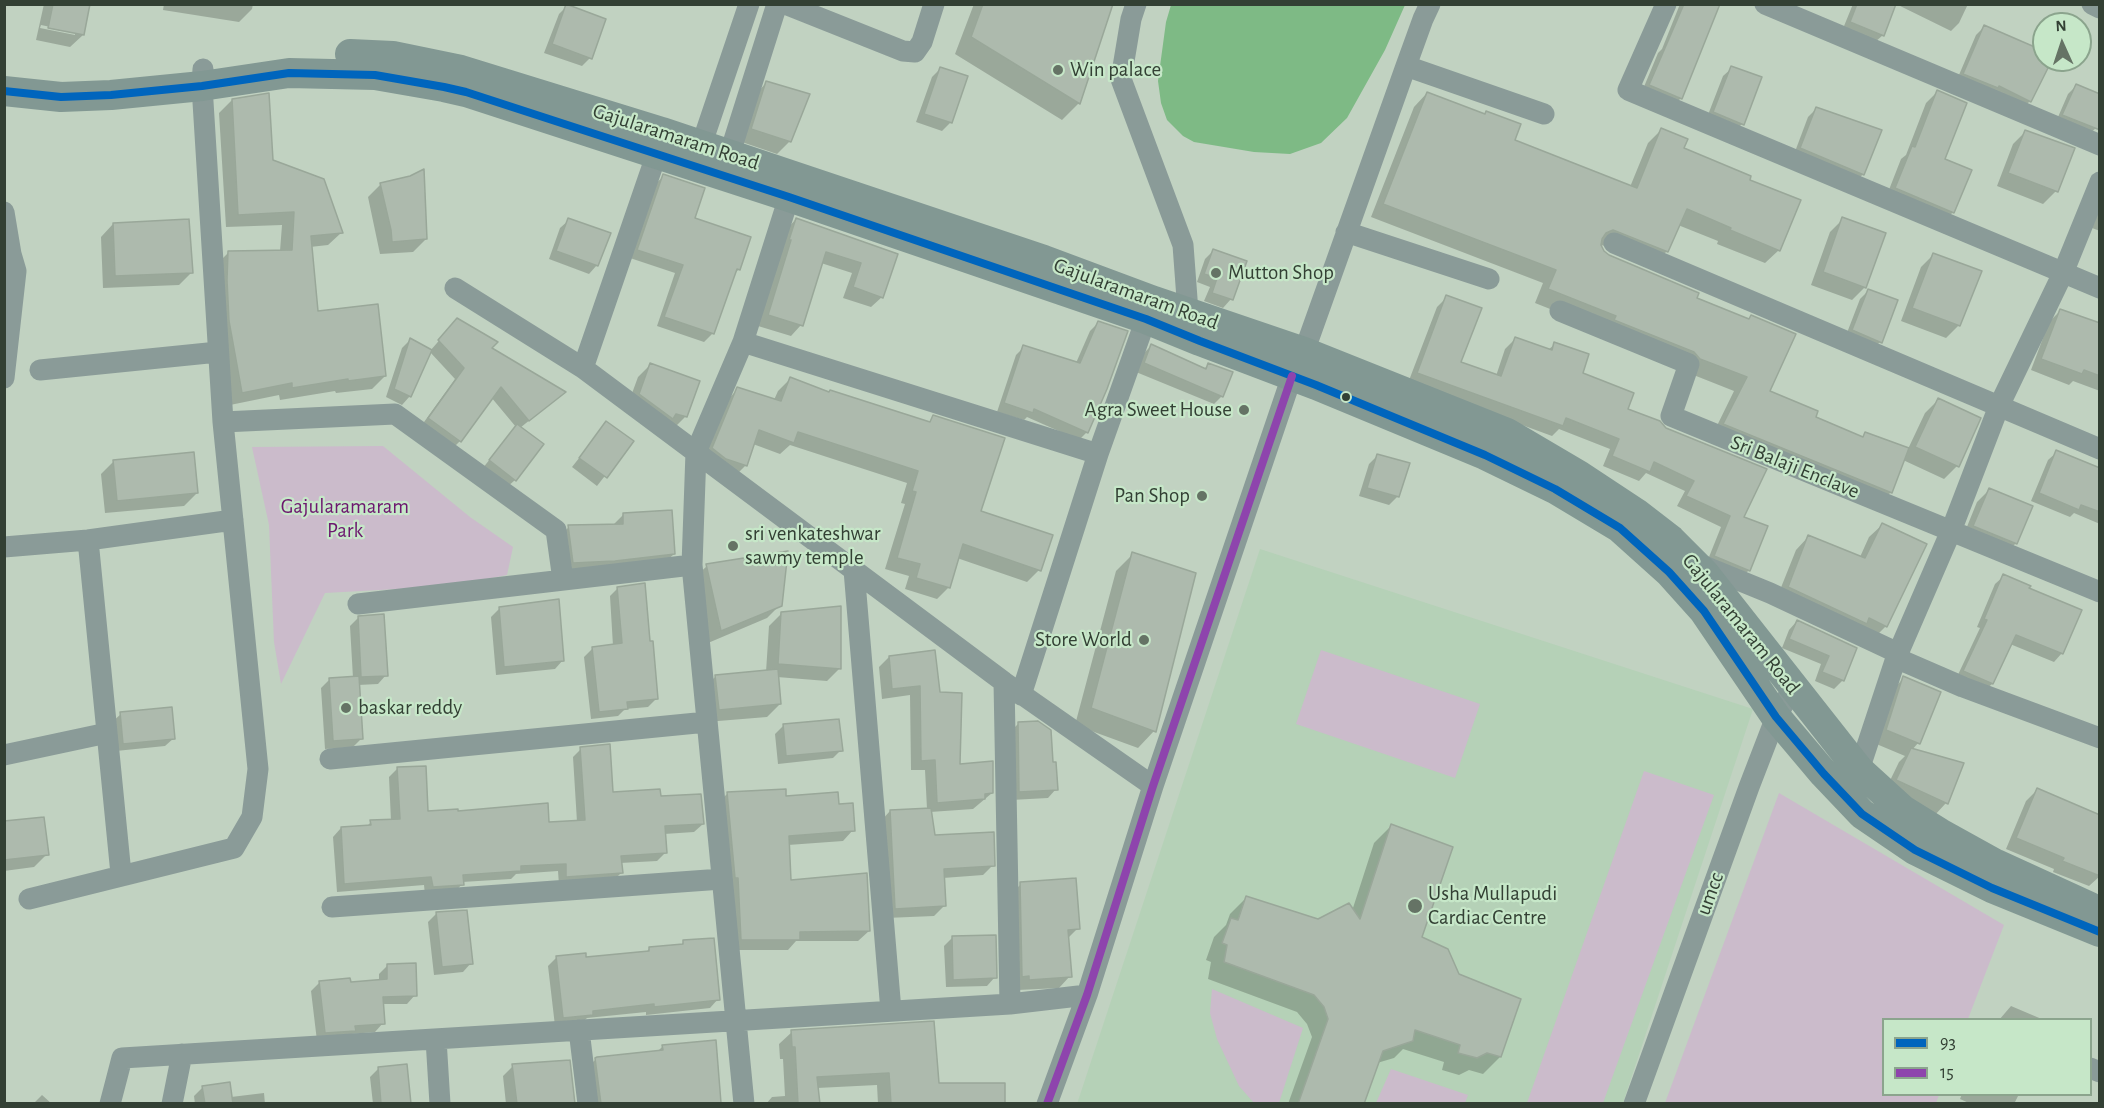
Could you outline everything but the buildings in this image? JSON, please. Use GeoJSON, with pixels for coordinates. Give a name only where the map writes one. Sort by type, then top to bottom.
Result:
{"type":"FeatureCollection","features":[{"type":"Feature","properties":{"kind":"main road","name":"Gajularamaram Road"},"geometry":{"type":"LineString","coordinates":[[4,91],[62,97],[111,95],[202,77],[252,61],[360,54],[393,56],[461,70],[506,83],[701,146],[1012,249],[1232,329],[1417,425],[1555,489],[1620,528],[1670,572],[1704,611],[1776,717],[1824,774],[1862,813],[1915,850],[1992,888],[2100,932]]}},
{"type":"Feature","properties":{"kind":"main road","name":"Gajularamaram Road"},"geometry":{"type":"LineString","coordinates":[[4,73],[63,81],[289,73],[375,75],[466,92],[789,196],[1146,319],[1298,364],[1507,433],[1580,476],[1636,513],[1671,540],[1704,573],[1858,770],[1903,810],[1996,864],[2100,912]]}},
{"type":"Feature","properties":{"kind":"street"},"geometry":{"type":"LineString","coordinates":[[701,146],[749,4]]}},
{"type":"Feature","properties":{"kind":"street"},"geometry":{"type":"LineString","coordinates":[[729,156],[777,4]]}},
{"type":"Feature","properties":{"kind":"street"},"geometry":{"type":"LineString","coordinates":[[785,4],[903,51],[915,52],[922,42],[934,4]]}},
{"type":"Feature","properties":{"kind":"street"},"geometry":{"type":"LineString","coordinates":[[1136,4],[1131,19],[1121,79],[1183,245],[1188,312]]}},
{"type":"Feature","properties":{"kind":"street"},"geometry":{"type":"LineString","coordinates":[[1047,1104],[1087,995],[1153,786],[1298,364],[1430,4]]}},
{"type":"Feature","properties":{"kind":"street"},"geometry":{"type":"LineString","coordinates":[[1666,4],[1628,90],[2100,288]]}},
{"type":"Feature","properties":{"kind":"street"},"geometry":{"type":"LineString","coordinates":[[1765,4],[1809,13],[2100,145]]}},
{"type":"Feature","properties":{"kind":"street"},"geometry":{"type":"LineString","coordinates":[[2092,4],[2100,8]]}},
{"type":"Feature","properties":{"kind":"street"},"geometry":{"type":"LineString","coordinates":[[1406,66],[1544,114]]}},
{"type":"Feature","properties":{"kind":"street"},"geometry":{"type":"LineString","coordinates":[[28,899],[121,874],[234,848],[252,817],[258,769],[223,422],[202,77]]}},
{"type":"Feature","properties":{"kind":"street"},"geometry":{"type":"LineString","coordinates":[[584,368],[657,153]]}},
{"type":"Feature","properties":{"kind":"street"},"geometry":{"type":"LineString","coordinates":[[1858,770],[1897,656],[1951,531],[1999,406],[2063,273],[2100,182]]}},
{"type":"Feature","properties":{"kind":"street"},"geometry":{"type":"LineString","coordinates":[[744,1104],[692,565],[696,452],[743,342],[789,196]]}},
{"type":"Feature","properties":{"kind":"street"},"geometry":{"type":"LineString","coordinates":[[4,212],[16,271],[4,378]]}},
{"type":"Feature","properties":{"kind":"street"},"geometry":{"type":"LineString","coordinates":[[1346,232],[1489,279]]}},
{"type":"Feature","properties":{"kind":"street"},"geometry":{"type":"LineString","coordinates":[[1614,243],[2100,449]]}},
{"type":"Feature","properties":{"kind":"street"},"geometry":{"type":"LineString","coordinates":[[455,288],[584,368],[1013,688],[1153,786]]}},
{"type":"Feature","properties":{"kind":"street","name":"Sri Balaji Enclave"},"geometry":{"type":"LineString","coordinates":[[1560,311],[1689,364],[1671,416],[2100,592]]}},
{"type":"Feature","properties":{"kind":"street"},"geometry":{"type":"LineString","coordinates":[[1010,1004],[1013,688],[1146,319]]}},
{"type":"Feature","properties":{"kind":"street"},"geometry":{"type":"LineString","coordinates":[[743,342],[1098,454]]}},
{"type":"Feature","properties":{"kind":"street"},"geometry":{"type":"LineString","coordinates":[[40,370],[218,352]]}},
{"type":"Feature","properties":{"kind":"street"},"geometry":{"type":"LineString","coordinates":[[223,422],[395,414],[556,530],[563,580]]}},
{"type":"Feature","properties":{"kind":"street"},"geometry":{"type":"LineString","coordinates":[[4,547],[88,540],[233,520]]}},
{"type":"Feature","properties":{"kind":"street"},"geometry":{"type":"LineString","coordinates":[[88,540],[121,874]]}},
{"type":"Feature","properties":{"kind":"street"},"geometry":{"type":"LineString","coordinates":[[1693,562],[1770,593],[1963,687],[2100,738]]}},
{"type":"Feature","properties":{"kind":"street"},"geometry":{"type":"LineString","coordinates":[[358,604],[692,565]]}},
{"type":"Feature","properties":{"kind":"street"},"geometry":{"type":"LineString","coordinates":[[854,570],[891,1011]]}},
{"type":"Feature","properties":{"kind":"street","name":"umcc"},"geometry":{"type":"LineString","coordinates":[[1634,1104],[1776,717],[1793,688]]}},
{"type":"Feature","properties":{"kind":"street"},"geometry":{"type":"LineString","coordinates":[[330,759],[707,722]]}},
{"type":"Feature","properties":{"kind":"street"},"geometry":{"type":"LineString","coordinates":[[4,755],[107,734]]}},
{"type":"Feature","properties":{"kind":"street"},"geometry":{"type":"LineString","coordinates":[[332,908],[722,879]]}},
{"type":"Feature","properties":{"kind":"street"},"geometry":{"type":"LineString","coordinates":[[110,1104],[122,1058],[1010,1004],[1087,995]]}},
{"type":"Feature","properties":{"kind":"street"},"geometry":{"type":"LineString","coordinates":[[579,1030],[588,1104]]}},
{"type":"Feature","properties":{"kind":"street"},"geometry":{"type":"LineString","coordinates":[[436,1039],[440,1104]]}},
{"type":"Feature","properties":{"kind":"street"},"geometry":{"type":"LineString","coordinates":[[172,1104],[182,1054]]}},
{"type":"Feature","properties":{"kind":"shaded area"},"geometry":{"type":"Polygon","coordinates":[[[1171,4],[1405,5],[1385,50],[1347,118],[1321,143],[1290,154],[1254,152],[1194,142],[1183,136],[1167,120],[1161,103],[1158,81],[1166,22],[1171,4]]]}},
{"type":"Feature","properties":{"kind":"shaded area","name":"Usha Mullapudi Cardiac Centre"},"geometry":{"type":"Polygon","coordinates":[[[1260,549],[1753,709],[1623,1103],[1077,1104],[1260,549]]]}},
{"type":"Feature","properties":{"kind":"green space","name":"Gajularamaram Park"},"geometry":{"type":"Polygon","coordinates":[[[383,446],[470,517],[513,547],[507,575],[452,586],[325,593],[281,684],[274,642],[269,525],[252,447],[383,446]]]}},
{"type":"Feature","properties":{"kind":"green space"},"geometry":{"type":"Polygon","coordinates":[[[1321,650],[1480,704],[1455,778],[1296,724],[1321,650]]]}},
{"type":"Feature","properties":{"kind":"green space"},"geometry":{"type":"Polygon","coordinates":[[[1644,771],[1714,795],[1603,1103],[1527,1103],[1644,771]]]}},
{"type":"Feature","properties":{"kind":"green space"},"geometry":{"type":"Polygon","coordinates":[[[1779,793],[2004,925],[1968,1018],[1882,1018],[1882,1096],[1939,1096],[1936,1103],[1665,1103],[1779,793]]]}},
{"type":"Feature","properties":{"kind":"green space"},"geometry":{"type":"Polygon","coordinates":[[[1212,989],[1303,1028],[1279,1103],[1254,1103],[1239,1086],[1217,1039],[1210,1013],[1212,989]]]}},
{"type":"Feature","properties":{"kind":"green space"},"geometry":{"type":"Polygon","coordinates":[[[1391,1069],[1468,1095],[1465,1103],[1376,1103],[1391,1069]]]}},
{"type":"Feature","properties":{"kind":"transit line","name":"93"},"geometry":{"type":"LineString","coordinates":[[4,91],[61,97],[111,95],[202,86],[289,73],[375,75],[444,87],[466,92],[789,197],[1146,319],[1316,385],[1485,455],[1555,489],[1620,528],[1669,572],[1704,611],[1776,717],[1824,774],[1862,814],[1915,850],[1992,888],[2100,932]]}},
{"type":"Feature","properties":{"kind":"transit line","name":"15"},"geometry":{"type":"LineString","coordinates":[[1047,1104],[1087,995],[1153,786],[1292,376]]}},
{"type":"Feature","properties":{"kind":"place","name":"Win palace"},"geometry":{"type":"Point","coordinates":[1058,70]}},
{"type":"Feature","properties":{"kind":"place","name":"Mutton Shop"},"geometry":{"type":"Point","coordinates":[1216,273]}},
{"type":"Feature","properties":{"kind":"place","name":"Agra Sweet House"},"geometry":{"type":"Point","coordinates":[1244,410]}},
{"type":"Feature","properties":{"kind":"place","name":"Pan Shop"},"geometry":{"type":"Point","coordinates":[1202,496]}},
{"type":"Feature","properties":{"kind":"place","name":"sri venkateshwar sawmy temple"},"geometry":{"type":"Point","coordinates":[733,546]}},
{"type":"Feature","properties":{"kind":"place","name":"Store World"},"geometry":{"type":"Point","coordinates":[1144,640]}},
{"type":"Feature","properties":{"kind":"place","name":"baskar reddy"},"geometry":{"type":"Point","coordinates":[346,708]}},
{"type":"Feature","properties":{"kind":"place","name":"Usha Mullapudi Cardiac Centre"},"geometry":{"type":"Point","coordinates":[1415,906]}}]}
